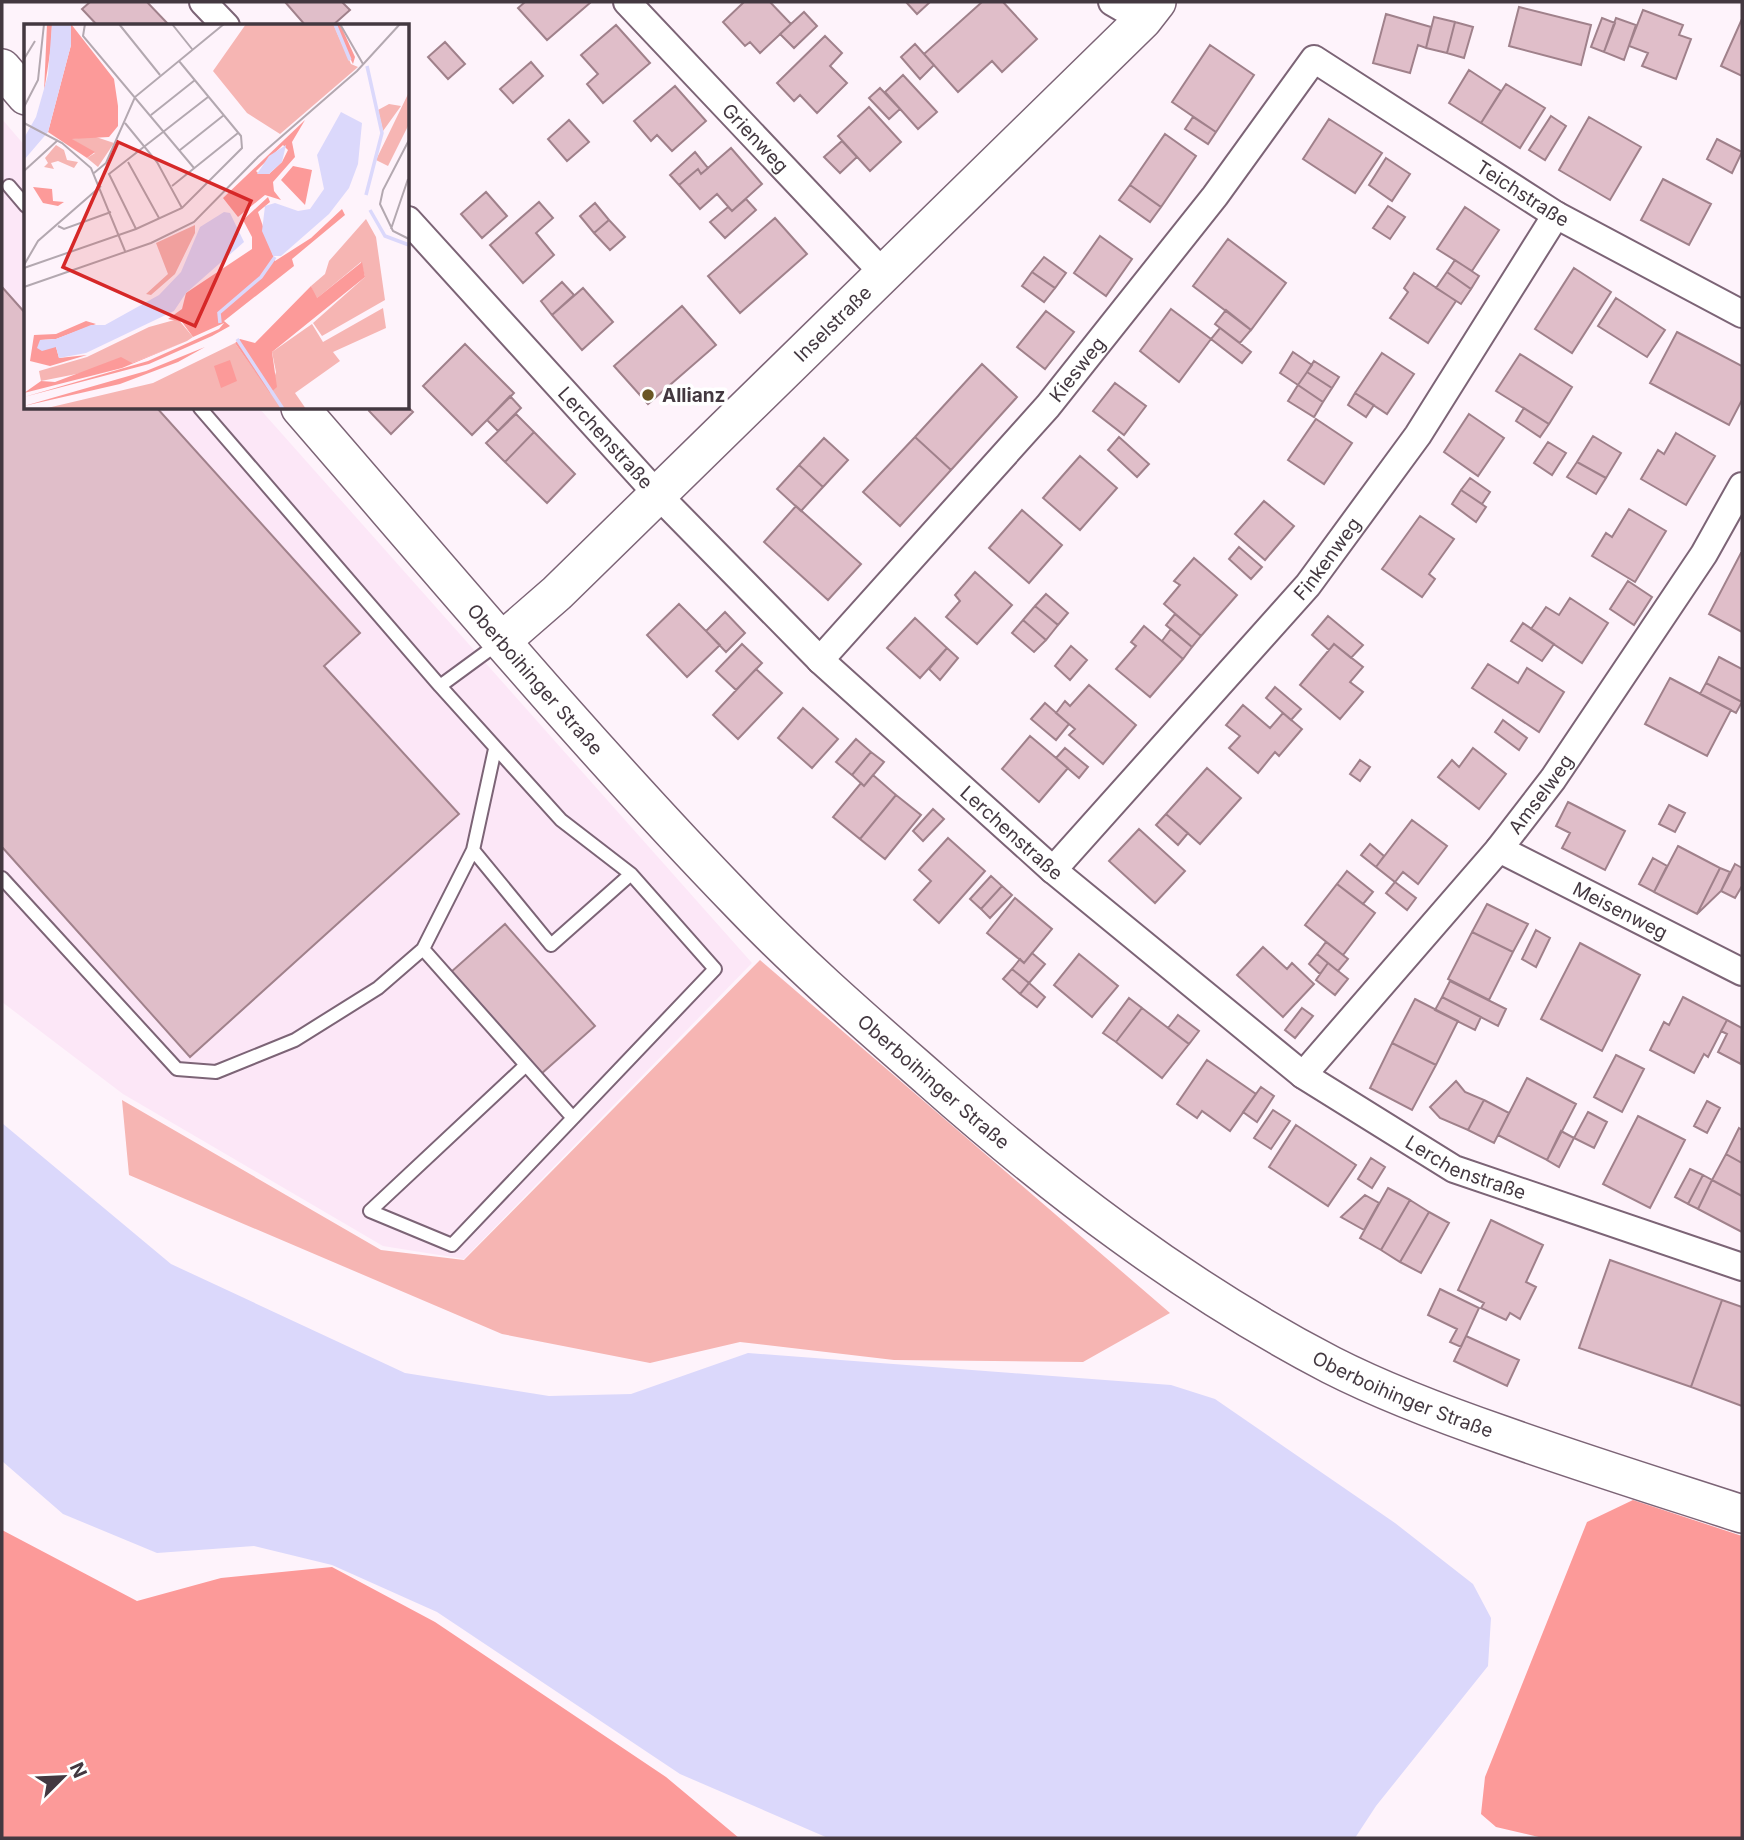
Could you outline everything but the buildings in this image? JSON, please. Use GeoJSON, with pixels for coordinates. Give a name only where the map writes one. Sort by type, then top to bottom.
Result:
{"type":"FeatureCollection","features":[{"type":"Feature","properties":{"kind":"main road","name":"Inselstraße"},"geometry":{"type":"LineString","coordinates":[[503,640],[557,593],[884,274],[1137,8]]}},
{"type":"Feature","properties":{"kind":"main road"},"geometry":{"type":"LineString","coordinates":[[2,68],[24,94]]}},
{"type":"Feature","properties":{"kind":"main road","name":"Oberboihinger Straße"},"geometry":{"type":"LineString","coordinates":[[302,410],[636,792],[740,904],[832,993],[1000,1141],[1204,1292],[1333,1366],[1433,1410],[1587,1465],[1742,1514]]}},
{"type":"Feature","properties":{"kind":"street"},"geometry":{"type":"LineString","coordinates":[[203,2],[224,24]]}},
{"type":"Feature","properties":{"kind":"street","name":"Grienweg"},"geometry":{"type":"LineString","coordinates":[[627,2],[884,274]]}},
{"type":"Feature","properties":{"kind":"street","name":"Teichstraße"},"geometry":{"type":"LineString","coordinates":[[1314,59],[1556,215],[1742,314]]}},
{"type":"Feature","properties":{"kind":"street","name":"Kiesweg"},"geometry":{"type":"LineString","coordinates":[[820,660],[1048,406],[1215,195],[1314,59]]}},
{"type":"Feature","properties":{"kind":"street","name":"Finkenweg"},"geometry":{"type":"LineString","coordinates":[[1052,870],[1308,585],[1418,435],[1556,215]]}},
{"type":"Feature","properties":{"kind":"street","name":"Lerchenstraße"},"geometry":{"type":"LineString","coordinates":[[410,222],[657,494],[820,660],[1052,870],[1303,1075],[1454,1169],[1742,1267]]}},
{"type":"Feature","properties":{"kind":"street","name":"Amselweg"},"geometry":{"type":"LineString","coordinates":[[1303,1075],[1499,849],[1553,779],[1704,554],[1742,486]]}},
{"type":"Feature","properties":{"kind":"street","name":"Meisenweg"},"geometry":{"type":"LineString","coordinates":[[1499,849],[1742,972]]}},
{"type":"Feature","properties":{"kind":"lane"},"geometry":{"type":"LineString","coordinates":[[9,186],[24,204]]}},
{"type":"Feature","properties":{"kind":"lane"},"geometry":{"type":"LineString","coordinates":[[202,410],[495,750],[561,820],[631,874],[715,969],[452,1245],[370,1211],[526,1065]]}},
{"type":"Feature","properties":{"kind":"lane"},"geometry":{"type":"LineString","coordinates":[[440,686],[503,640]]}},
{"type":"Feature","properties":{"kind":"lane"},"geometry":{"type":"LineString","coordinates":[[2,878],[177,1069],[216,1072],[295,1040],[377,988],[423,949],[472,850],[495,750]]}},
{"type":"Feature","properties":{"kind":"lane"},"geometry":{"type":"LineString","coordinates":[[472,850],[551,944],[631,874]]}},
{"type":"Feature","properties":{"kind":"lane"},"geometry":{"type":"LineString","coordinates":[[423,949],[573,1118]]}},
{"type":"Feature","properties":{"kind":"shaded area"},"geometry":{"type":"Polygon","coordinates":[[[2,119],[24,145],[24,410],[261,410],[752,963],[464,1259],[383,1246],[123,1094],[2,1002],[2,119]]]}},
{"type":"Feature","properties":{"kind":"shaded area"},"geometry":{"type":"Polygon","coordinates":[[[760,960],[1170,1313],[1083,1362],[894,1360],[740,1342],[650,1363],[502,1334],[129,1175],[122,1100],[381,1250],[464,1260],[760,960]]]}},
{"type":"Feature","properties":{"kind":"shaded area"},"geometry":{"type":"Polygon","coordinates":[[[1633,1500],[1742,1536],[1742,1838],[1543,1838],[1496,1827],[1481,1814],[1485,1777],[1587,1522],[1633,1500]]]}},
{"type":"Feature","properties":{"kind":"shaded area"},"geometry":{"type":"Polygon","coordinates":[[[2,1530],[137,1601],[221,1578],[332,1567],[435,1622],[666,1777],[739,1838],[2,1838],[2,1530]]]}},
{"type":"Feature","properties":{"kind":"water"},"geometry":{"type":"Polygon","coordinates":[[[2,1123],[171,1264],[405,1373],[549,1396],[631,1394],[748,1353],[1171,1385],[1215,1399],[1395,1523],[1473,1584],[1491,1618],[1488,1666],[1376,1806],[1355,1838],[828,1838],[680,1774],[437,1612],[332,1565],[254,1546],[157,1553],[63,1514],[2,1461],[2,1123]]]}},
{"type":"Feature","properties":{"kind":"place","name":"Allianz"},"geometry":{"type":"Point","coordinates":[648,395]}}]}
